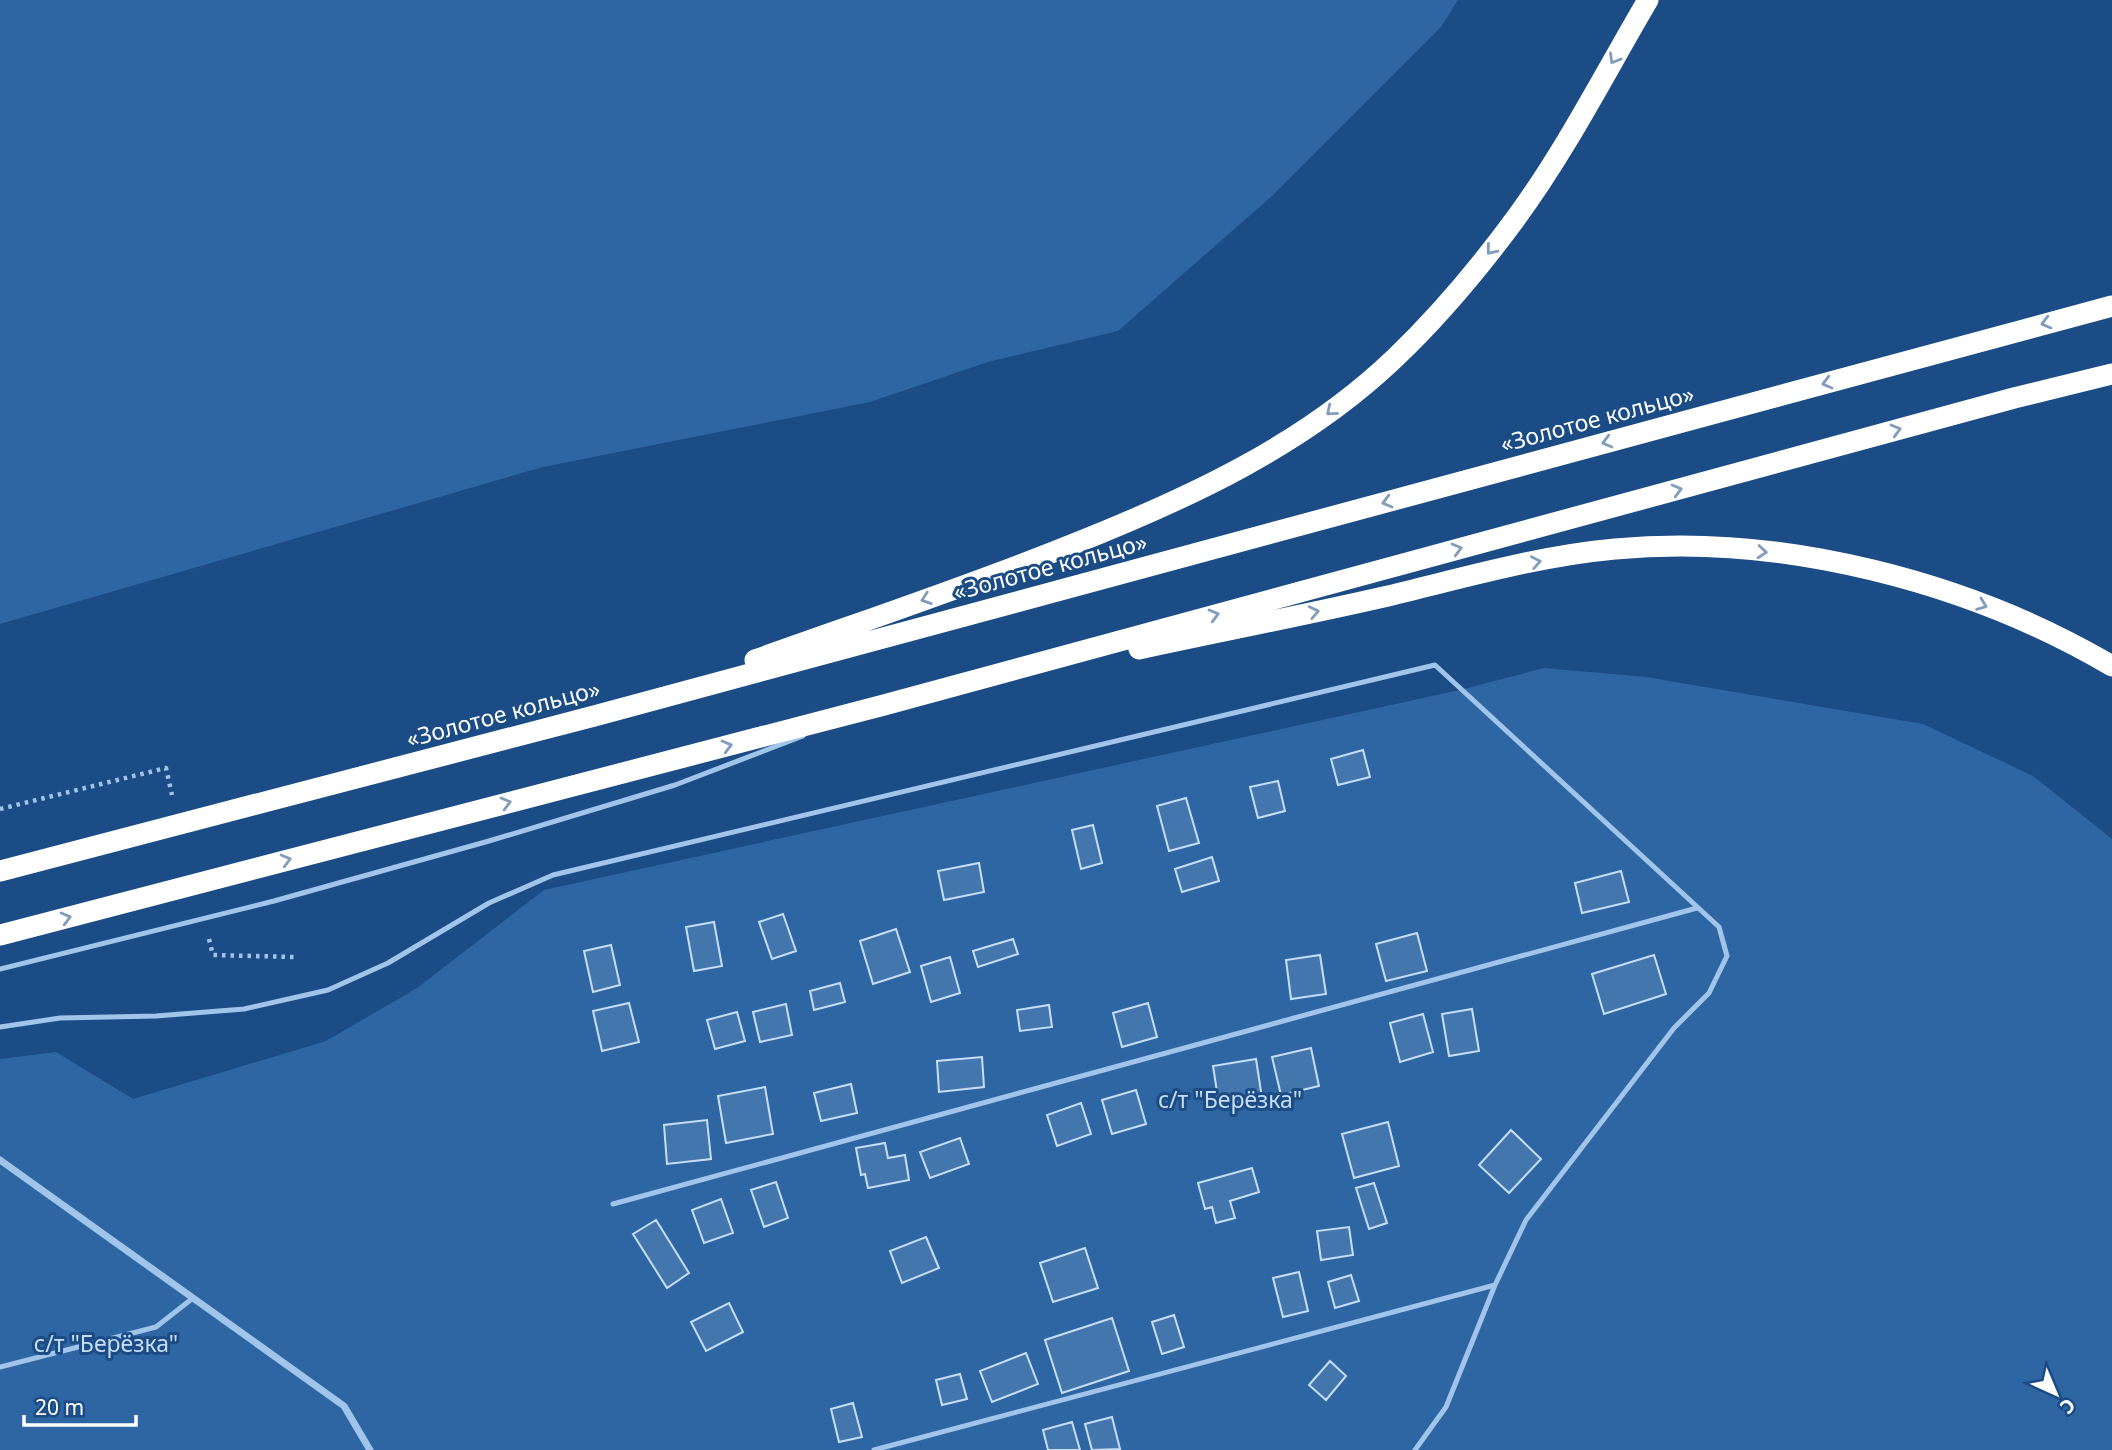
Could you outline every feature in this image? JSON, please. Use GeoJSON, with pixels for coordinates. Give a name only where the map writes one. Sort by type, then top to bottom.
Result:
{"type":"FeatureCollection","features":[{"type":"Feature","properties":{"kind":"highway"},"geometry":{"type":"LineString","coordinates":[[598,715],[1014,568],[1159,511],[1258,460],[1319,421],[1394,359],[1454,295],[1516,218],[1559,152],[1648,0]]}},
{"type":"Feature","properties":{"kind":"highway","name":"«Золотое кольцо»"},"geometry":{"type":"LineString","coordinates":[[0,871],[179,827],[598,715],[2112,306]]}},
{"type":"Feature","properties":{"kind":"highway"},"geometry":{"type":"LineString","coordinates":[[0,935],[884,705],[2014,398],[2112,374]]}},
{"type":"Feature","properties":{"kind":"highway"},"geometry":{"type":"LineString","coordinates":[[911,696],[1370,600],[1537,561],[1615,549],[1683,546],[1772,552],[1852,564],[1918,581],[2001,612],[2067,641],[2112,666]]}},
{"type":"Feature","properties":{"kind":"street"},"geometry":{"type":"LineString","coordinates":[[0,1160],[344,1406],[370,1450]]}},
{"type":"Feature","properties":{"kind":"lane"},"geometry":{"type":"LineString","coordinates":[[0,1027],[60,1018],[156,1016],[244,1009],[328,990],[388,962],[489,903],[553,875],[1435,665],[1719,927],[1727,956],[1709,993],[1674,1028],[1526,1220],[1446,1407],[1415,1450]]}},
{"type":"Feature","properties":{"kind":"lane"},"geometry":{"type":"LineString","coordinates":[[819,730],[884,705]]}},
{"type":"Feature","properties":{"kind":"lane"},"geometry":{"type":"LineString","coordinates":[[0,969],[274,901],[489,841],[676,785],[806,735]]}},
{"type":"Feature","properties":{"kind":"lane"},"geometry":{"type":"LineString","coordinates":[[613,1204],[1697,908]]}},
{"type":"Feature","properties":{"kind":"lane"},"geometry":{"type":"LineString","coordinates":[[874,1450],[1496,1285]]}},
{"type":"Feature","properties":{"kind":"lane"},"geometry":{"type":"LineString","coordinates":[[0,1367],[156,1327],[193,1298]]}},
{"type":"Feature","properties":{"kind":"green space"},"geometry":{"type":"Polygon","coordinates":[[[0,0],[1458,0],[1441,27],[1272,196],[1118,331],[988,362],[870,402],[543,467],[0,624],[0,0]]]}},
{"type":"Feature","properties":{"kind":"green space"},"geometry":{"type":"Polygon","coordinates":[[[1544,668],[1646,677],[1923,724],[2033,776],[2112,839],[2112,1450],[0,1450],[0,1059],[56,1052],[133,1099],[326,1041],[417,988],[544,890],[1464,689],[1544,668]]]}},
{"type":"Feature","properties":{"kind":"building"},"geometry":{"type":"Polygon","coordinates":[[[1363,750],[1370,777],[1338,785],[1331,759],[1363,750]]]}},
{"type":"Feature","properties":{"kind":"building"},"geometry":{"type":"Polygon","coordinates":[[[1278,781],[1285,811],[1258,818],[1250,787],[1278,781]]]}},
{"type":"Feature","properties":{"kind":"building"},"geometry":{"type":"Polygon","coordinates":[[[1186,798],[1199,843],[1169,851],[1157,806],[1186,798]]]}},
{"type":"Feature","properties":{"kind":"building"},"geometry":{"type":"Polygon","coordinates":[[[1093,825],[1102,863],[1081,869],[1072,830],[1093,825]]]}},
{"type":"Feature","properties":{"kind":"building"},"geometry":{"type":"Polygon","coordinates":[[[1212,857],[1219,881],[1182,892],[1175,869],[1212,857]]]}},
{"type":"Feature","properties":{"kind":"building"},"geometry":{"type":"Polygon","coordinates":[[[979,863],[984,892],[944,900],[938,871],[979,863]]]}},
{"type":"Feature","properties":{"kind":"building"},"geometry":{"type":"Polygon","coordinates":[[[1621,871],[1629,902],[1582,913],[1575,883],[1621,871]]]}},
{"type":"Feature","properties":{"kind":"building"},"geometry":{"type":"Polygon","coordinates":[[[783,914],[796,951],[772,959],[759,922],[783,914]]]}},
{"type":"Feature","properties":{"kind":"building"},"geometry":{"type":"Polygon","coordinates":[[[714,922],[722,966],[694,971],[686,927],[714,922]]]}},
{"type":"Feature","properties":{"kind":"building"},"geometry":{"type":"Polygon","coordinates":[[[896,929],[910,972],[873,984],[860,941],[896,929]]]}},
{"type":"Feature","properties":{"kind":"building"},"geometry":{"type":"Polygon","coordinates":[[[1417,933],[1427,971],[1386,981],[1376,944],[1417,933]]]}},
{"type":"Feature","properties":{"kind":"building"},"geometry":{"type":"Polygon","coordinates":[[[1013,939],[1018,954],[978,967],[973,951],[1013,939]]]}},
{"type":"Feature","properties":{"kind":"building"},"geometry":{"type":"Polygon","coordinates":[[[611,945],[620,985],[593,992],[584,951],[611,945]]]}},
{"type":"Feature","properties":{"kind":"building"},"geometry":{"type":"Polygon","coordinates":[[[1320,955],[1326,994],[1291,999],[1286,960],[1320,955]]]}},
{"type":"Feature","properties":{"kind":"building"},"geometry":{"type":"Polygon","coordinates":[[[1654,955],[1666,994],[1604,1014],[1592,974],[1654,955]]]}},
{"type":"Feature","properties":{"kind":"building"},"geometry":{"type":"Polygon","coordinates":[[[950,957],[960,993],[931,1002],[921,966],[950,957]]]}},
{"type":"Feature","properties":{"kind":"building"},"geometry":{"type":"Polygon","coordinates":[[[840,983],[845,1002],[814,1010],[810,991],[840,983]]]}},
{"type":"Feature","properties":{"kind":"building"},"geometry":{"type":"Polygon","coordinates":[[[629,1003],[639,1042],[602,1051],[593,1011],[629,1003]]]}},
{"type":"Feature","properties":{"kind":"building"},"geometry":{"type":"Polygon","coordinates":[[[1148,1003],[1157,1037],[1122,1047],[1113,1013],[1148,1003]]]}},
{"type":"Feature","properties":{"kind":"building"},"geometry":{"type":"Polygon","coordinates":[[[786,1004],[792,1035],[760,1042],[753,1012],[786,1004]]]}},
{"type":"Feature","properties":{"kind":"building"},"geometry":{"type":"Polygon","coordinates":[[[1049,1005],[1052,1027],[1020,1031],[1017,1010],[1049,1005]]]}},
{"type":"Feature","properties":{"kind":"building"},"geometry":{"type":"Polygon","coordinates":[[[1472,1009],[1479,1051],[1449,1056],[1442,1014],[1472,1009]]]}},
{"type":"Feature","properties":{"kind":"building"},"geometry":{"type":"Polygon","coordinates":[[[737,1012],[745,1041],[715,1049],[707,1020],[737,1012]]]}},
{"type":"Feature","properties":{"kind":"building"},"geometry":{"type":"Polygon","coordinates":[[[1423,1014],[1433,1052],[1400,1062],[1390,1023],[1423,1014]]]}},
{"type":"Feature","properties":{"kind":"building"},"geometry":{"type":"Polygon","coordinates":[[[1311,1048],[1319,1086],[1281,1095],[1272,1057],[1311,1048]]]}},
{"type":"Feature","properties":{"kind":"building"},"geometry":{"type":"Polygon","coordinates":[[[982,1057],[984,1087],[939,1092],[937,1061],[982,1057]]]}},
{"type":"Feature","properties":{"kind":"building"},"geometry":{"type":"Polygon","coordinates":[[[1256,1059],[1262,1098],[1219,1105],[1213,1066],[1256,1059]]]}},
{"type":"Feature","properties":{"kind":"building"},"geometry":{"type":"Polygon","coordinates":[[[851,1084],[857,1113],[821,1121],[814,1093],[851,1084]]]}},
{"type":"Feature","properties":{"kind":"building"},"geometry":{"type":"Polygon","coordinates":[[[765,1087],[773,1134],[726,1143],[718,1096],[765,1087]]]}},
{"type":"Feature","properties":{"kind":"building"},"geometry":{"type":"Polygon","coordinates":[[[1136,1090],[1146,1124],[1112,1134],[1102,1100],[1136,1090]]]}},
{"type":"Feature","properties":{"kind":"building"},"geometry":{"type":"Polygon","coordinates":[[[1081,1103],[1091,1134],[1057,1146],[1047,1115],[1081,1103]]]}},
{"type":"Feature","properties":{"kind":"building"},"geometry":{"type":"Polygon","coordinates":[[[707,1120],[711,1159],[667,1164],[664,1125],[707,1120]]]}},
{"type":"Feature","properties":{"kind":"building"},"geometry":{"type":"Polygon","coordinates":[[[1388,1122],[1399,1166],[1354,1178],[1342,1134],[1388,1122]]]}},
{"type":"Feature","properties":{"kind":"building"},"geometry":{"type":"Polygon","coordinates":[[[1511,1130],[1541,1159],[1509,1193],[1479,1165],[1511,1130]]]}},
{"type":"Feature","properties":{"kind":"building"},"geometry":{"type":"Polygon","coordinates":[[[960,1138],[969,1164],[930,1178],[920,1152],[960,1138]]]}},
{"type":"Feature","properties":{"kind":"building"},"geometry":{"type":"Polygon","coordinates":[[[885,1143],[888,1158],[905,1155],[909,1180],[868,1188],[865,1174],[861,1175],[856,1148],[885,1143]]]}},
{"type":"Feature","properties":{"kind":"building"},"geometry":{"type":"Polygon","coordinates":[[[1252,1168],[1259,1192],[1230,1201],[1235,1218],[1216,1223],[1212,1207],[1205,1209],[1198,1183],[1252,1168]]]}},
{"type":"Feature","properties":{"kind":"building"},"geometry":{"type":"Polygon","coordinates":[[[776,1182],[788,1218],[764,1227],[751,1190],[776,1182]]]}},
{"type":"Feature","properties":{"kind":"building"},"geometry":{"type":"Polygon","coordinates":[[[1374,1183],[1387,1223],[1369,1229],[1356,1188],[1374,1183]]]}},
{"type":"Feature","properties":{"kind":"building"},"geometry":{"type":"Polygon","coordinates":[[[721,1199],[733,1233],[704,1243],[692,1210],[721,1199]]]}},
{"type":"Feature","properties":{"kind":"building"},"geometry":{"type":"Polygon","coordinates":[[[656,1220],[689,1273],[667,1288],[633,1234],[656,1220]]]}},
{"type":"Feature","properties":{"kind":"building"},"geometry":{"type":"Polygon","coordinates":[[[1349,1227],[1353,1255],[1321,1260],[1317,1231],[1349,1227]]]}},
{"type":"Feature","properties":{"kind":"building"},"geometry":{"type":"Polygon","coordinates":[[[926,1237],[939,1268],[902,1283],[890,1251],[926,1237]]]}},
{"type":"Feature","properties":{"kind":"building"},"geometry":{"type":"Polygon","coordinates":[[[1085,1248],[1098,1288],[1053,1302],[1040,1263],[1085,1248]]]}},
{"type":"Feature","properties":{"kind":"building"},"geometry":{"type":"Polygon","coordinates":[[[1299,1272],[1308,1311],[1283,1317],[1273,1278],[1299,1272]]]}},
{"type":"Feature","properties":{"kind":"building"},"geometry":{"type":"Polygon","coordinates":[[[1351,1275],[1359,1301],[1335,1308],[1328,1282],[1351,1275]]]}},
{"type":"Feature","properties":{"kind":"building"},"geometry":{"type":"Polygon","coordinates":[[[729,1303],[743,1332],[706,1351],[691,1322],[729,1303]]]}},
{"type":"Feature","properties":{"kind":"building"},"geometry":{"type":"Polygon","coordinates":[[[1174,1315],[1184,1347],[1162,1354],[1152,1322],[1174,1315]]]}},
{"type":"Feature","properties":{"kind":"building"},"geometry":{"type":"Polygon","coordinates":[[[1112,1318],[1129,1371],[1062,1393],[1045,1340],[1112,1318]]]}},
{"type":"Feature","properties":{"kind":"building"},"geometry":{"type":"Polygon","coordinates":[[[1026,1353],[1038,1384],[992,1402],[980,1371],[1026,1353]]]}},
{"type":"Feature","properties":{"kind":"building"},"geometry":{"type":"Polygon","coordinates":[[[1330,1361],[1346,1376],[1326,1400],[1309,1385],[1330,1361]]]}},
{"type":"Feature","properties":{"kind":"building"},"geometry":{"type":"Polygon","coordinates":[[[960,1374],[967,1399],[942,1405],[936,1380],[960,1374]]]}},
{"type":"Feature","properties":{"kind":"building"},"geometry":{"type":"Polygon","coordinates":[[[853,1403],[862,1437],[839,1442],[831,1409],[853,1403]]]}},
{"type":"Feature","properties":{"kind":"building"},"geometry":{"type":"Polygon","coordinates":[[[1112,1417],[1120,1449],[1092,1450],[1085,1424],[1112,1417]]]}},
{"type":"Feature","properties":{"kind":"building"},"geometry":{"type":"Polygon","coordinates":[[[1072,1422],[1080,1450],[1048,1450],[1043,1430],[1072,1422]]]}},
{"type":"Feature","properties":{"kind":"park label","name":"c/т \"Берёзка\""},"geometry":{"type":"Point","coordinates":[1230,1099]}},
{"type":"Feature","properties":{"kind":"park label","name":"с/т \"Берёзка\""},"geometry":{"type":"Point","coordinates":[106,1343]}}]}
